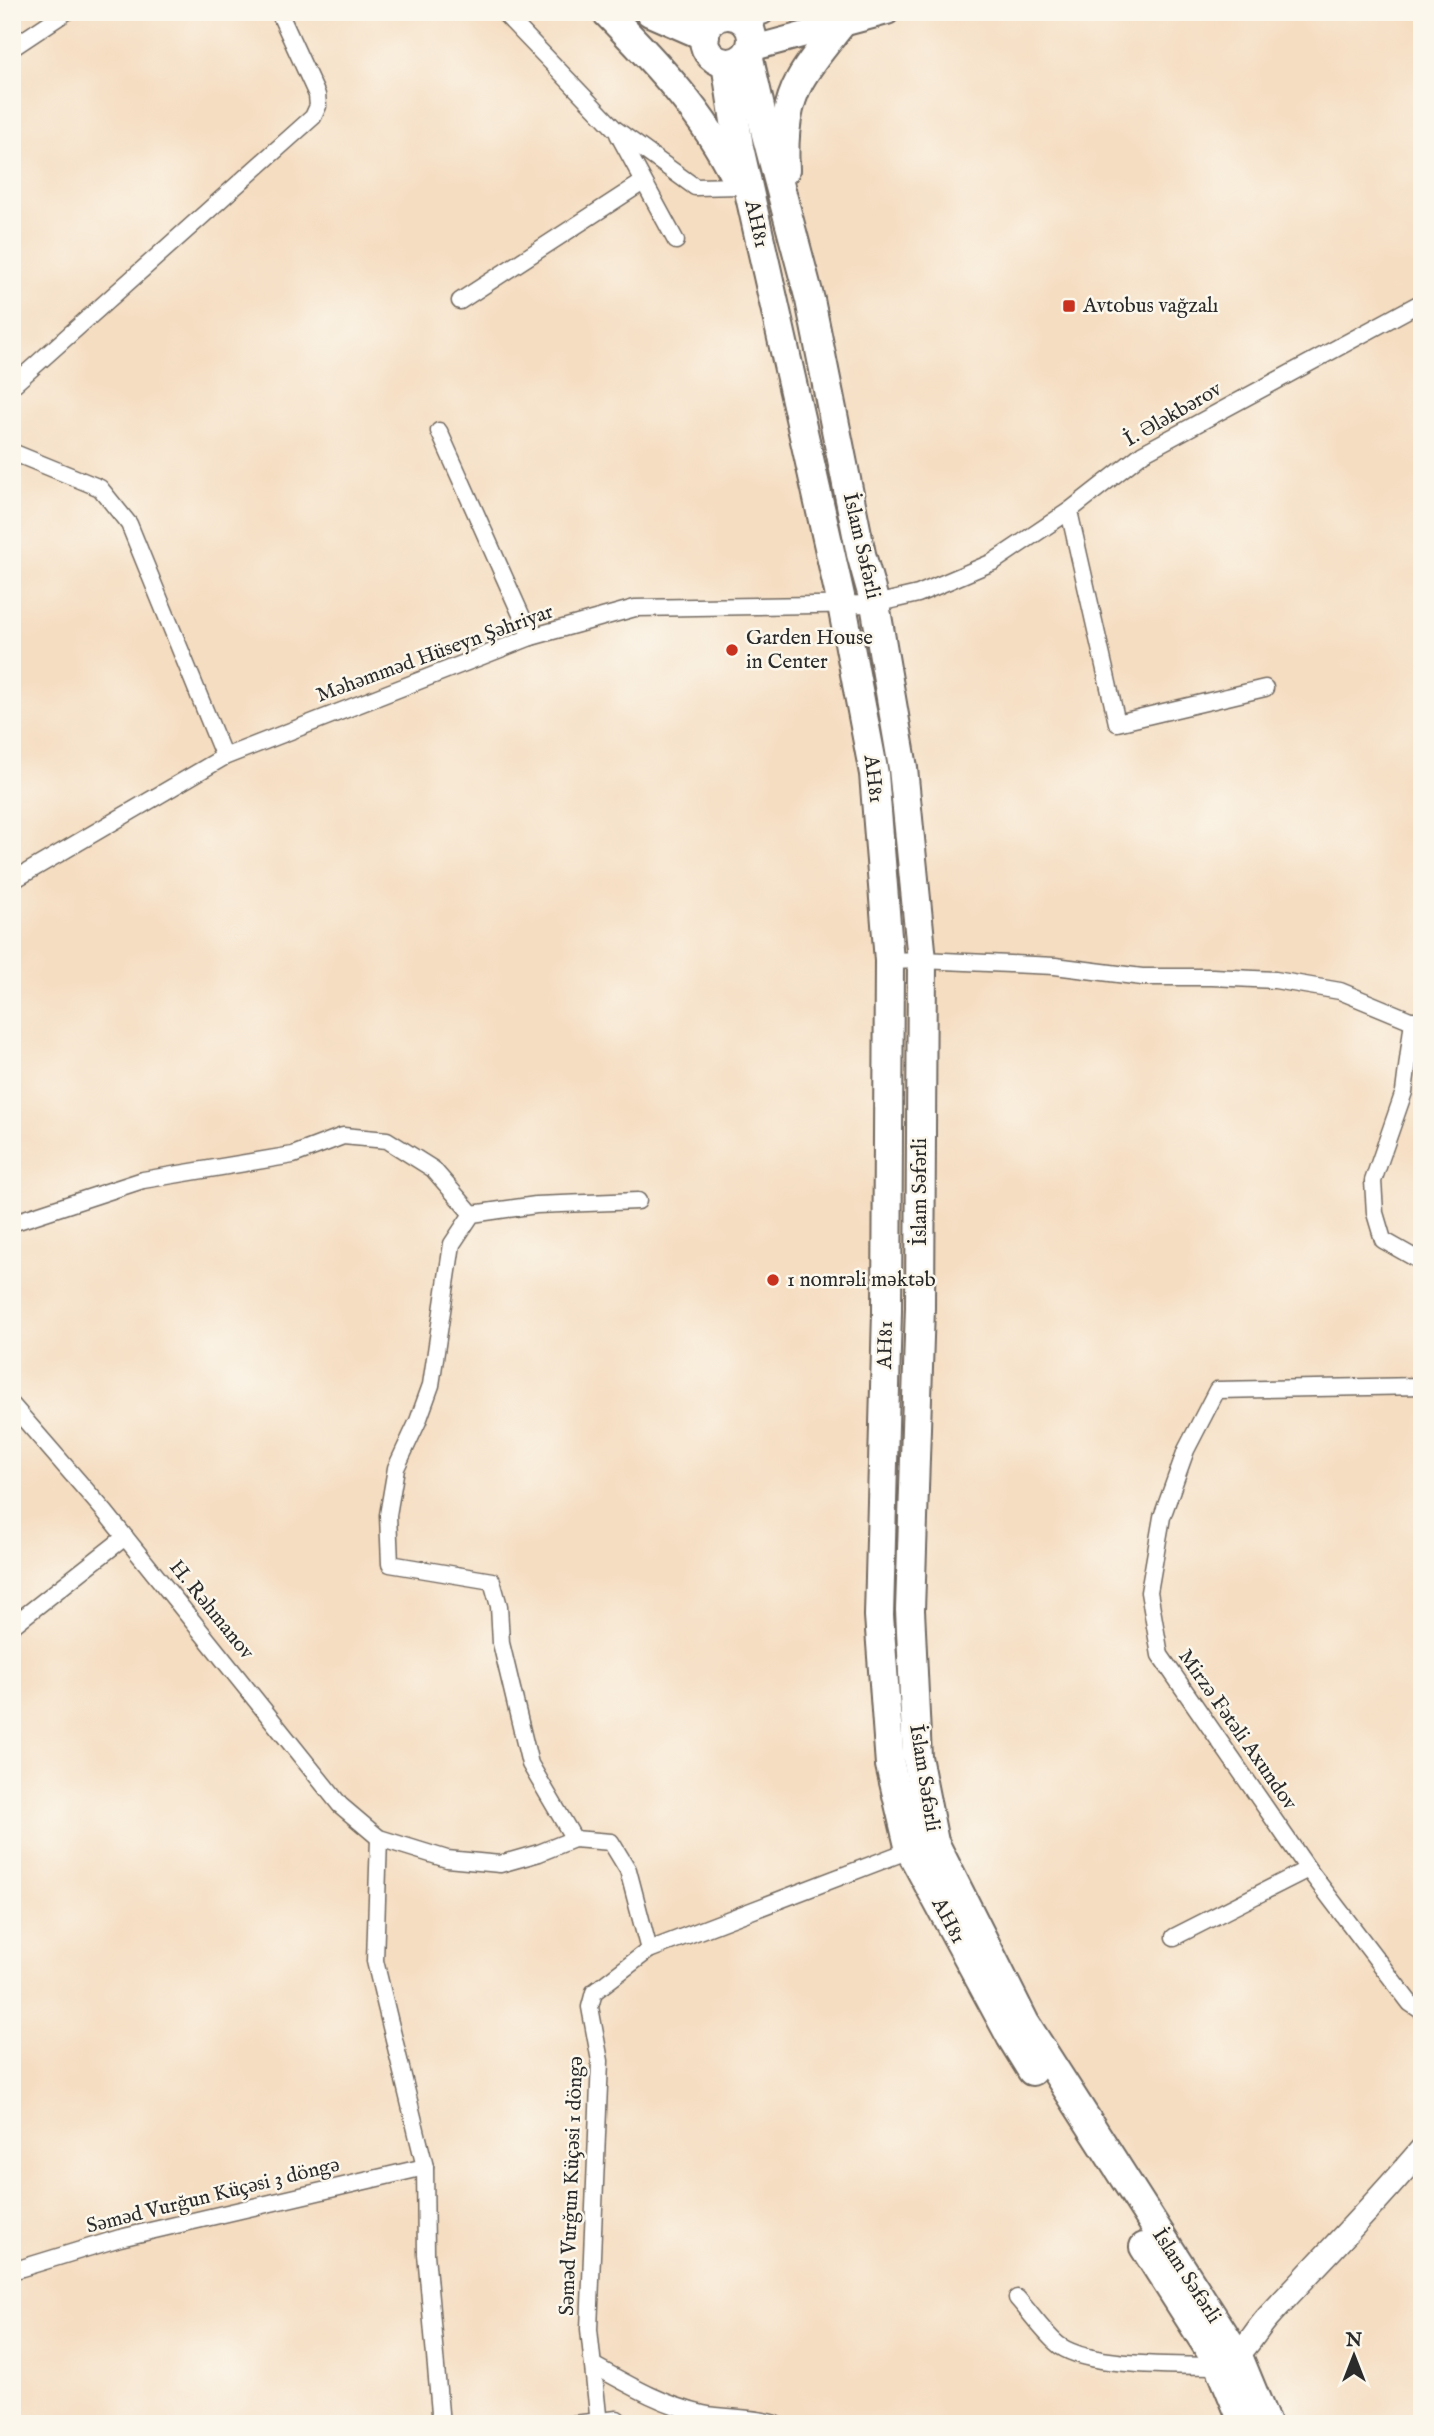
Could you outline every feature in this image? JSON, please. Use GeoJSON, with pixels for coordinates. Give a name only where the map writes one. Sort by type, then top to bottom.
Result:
{"type":"FeatureCollection","features":[{"type":"Feature","properties":{"kind":"highway"},"geometry":{"type":"LineString","coordinates":[[606,12],[665,72],[721,147],[754,214]]}},
{"type":"Feature","properties":{"kind":"highway"},"geometry":{"type":"LineString","coordinates":[[650,12],[705,36]]}},
{"type":"Feature","properties":{"kind":"highway"},"geometry":{"type":"LineString","coordinates":[[740,14],[749,28],[752,42],[741,55],[718,60],[707,50],[705,36],[711,22],[724,15],[740,14]]}},
{"type":"Feature","properties":{"kind":"highway"},"geometry":{"type":"LineString","coordinates":[[787,214],[784,147],[787,113],[800,79],[842,23]]}},
{"type":"Feature","properties":{"kind":"highway","name":"AH81"},"geometry":{"type":"LineString","coordinates":[[741,55],[738,147],[842,605],[874,774],[889,961],[887,1311],[879,1616],[890,1765],[922,1846],[1011,2037],[1229,2361],[1244,2424]]}},
{"type":"Feature","properties":{"kind":"highway","name":"İslam Səfərli"},"geometry":{"type":"LineString","coordinates":[[741,55],[810,300],[861,554],[875,604],[903,768],[922,960],[920,1307],[910,1610],[922,1846]]}},
{"type":"Feature","properties":{"kind":"highway"},"geometry":{"type":"LineString","coordinates":[[1229,2361],[1266,2424]]}},
{"type":"Feature","properties":{"kind":"main road"},"geometry":{"type":"LineString","coordinates":[[741,55],[842,23],[887,12]]}},
{"type":"Feature","properties":{"kind":"main road"},"geometry":{"type":"LineString","coordinates":[[1229,2361],[1368,2212],[1422,2149]]}},
{"type":"Feature","properties":{"kind":"street"},"geometry":{"type":"LineString","coordinates":[[12,48],[66,12]]}},
{"type":"Feature","properties":{"kind":"street"},"geometry":{"type":"LineString","coordinates":[[12,386],[313,117],[318,106],[317,95],[279,12]]}},
{"type":"Feature","properties":{"kind":"street"},"geometry":{"type":"LineString","coordinates":[[503,12],[615,129],[695,187],[740,186]]}},
{"type":"Feature","properties":{"kind":"street"},"geometry":{"type":"LineString","coordinates":[[615,129],[676,241]]}},
{"type":"Feature","properties":{"kind":"street"},"geometry":{"type":"LineString","coordinates":[[460,301],[643,182]]}},
{"type":"Feature","properties":{"kind":"street","name":"İ. Ələkbərov"},"geometry":{"type":"LineString","coordinates":[[875,604],[918,593],[993,562],[1069,511],[1143,453],[1422,302]]}},
{"type":"Feature","properties":{"kind":"street"},"geometry":{"type":"LineString","coordinates":[[439,431],[531,637]]}},
{"type":"Feature","properties":{"kind":"street"},"geometry":{"type":"LineString","coordinates":[[12,452],[100,488],[129,524],[224,757]]}},
{"type":"Feature","properties":{"kind":"street"},"geometry":{"type":"LineString","coordinates":[[1069,511],[1117,723],[1265,688]]}},
{"type":"Feature","properties":{"kind":"street","name":"Məhəmməd Hüseyn Şəhriyar"},"geometry":{"type":"LineString","coordinates":[[12,881],[224,757],[531,637],[635,608],[875,604]]}},
{"type":"Feature","properties":{"kind":"street"},"geometry":{"type":"LineString","coordinates":[[889,961],[1055,966],[1142,977],[1275,980],[1340,991],[1417,1023],[1404,1092],[1373,1181],[1375,1213],[1382,1240],[1422,1262]]}},
{"type":"Feature","properties":{"kind":"street"},"geometry":{"type":"LineString","coordinates":[[12,1223],[143,1180],[293,1155],[343,1136],[387,1140],[433,1169],[472,1214]]}},
{"type":"Feature","properties":{"kind":"street"},"geometry":{"type":"LineString","coordinates":[[573,1839],[530,1765],[501,1643],[499,1606],[492,1581],[390,1563],[388,1515],[397,1468],[431,1385],[452,1244],[472,1214],[536,1205],[638,1201]]}},
{"type":"Feature","properties":{"kind":"street","name":"Mirzə Fətəli Axundov"},"geometry":{"type":"LineString","coordinates":[[1422,1386],[1217,1390],[1186,1450],[1162,1517],[1149,1592],[1160,1655],[1308,1869],[1410,2003],[1422,2011]]}},
{"type":"Feature","properties":{"kind":"street","name":"H. Rəhmanov"},"geometry":{"type":"LineString","coordinates":[[12,1405],[125,1537],[340,1805],[379,1838]]}},
{"type":"Feature","properties":{"kind":"street"},"geometry":{"type":"LineString","coordinates":[[12,1626],[125,1537]]}},
{"type":"Feature","properties":{"kind":"street"},"geometry":{"type":"LineString","coordinates":[[441,2424],[426,2254],[425,2167],[375,1961],[379,1838],[447,1858],[500,1864],[539,1853],[573,1839],[611,1842],[628,1870],[649,1950]]}},
{"type":"Feature","properties":{"kind":"street","name":"Səməd Vurğun Küçəsi 1 döngə"},"geometry":{"type":"LineString","coordinates":[[598,2422],[589,2329],[600,2061],[590,2007],[594,1992],[649,1950],[922,1846]]}},
{"type":"Feature","properties":{"kind":"street"},"geometry":{"type":"LineString","coordinates":[[1174,1937],[1308,1869]]}},
{"type":"Feature","properties":{"kind":"street","name":"Səməd Vurğun Küçəsi 3 döngə"},"geometry":{"type":"LineString","coordinates":[[12,2271],[120,2238],[425,2167]]}},
{"type":"Feature","properties":{"kind":"street"},"geometry":{"type":"LineString","coordinates":[[1017,2298],[1060,2346],[1080,2355],[1137,2364],[1229,2361]]}},
{"type":"Feature","properties":{"kind":"street"},"geometry":{"type":"LineString","coordinates":[[593,2365],[654,2399],[705,2414],[762,2420],[775,2424]]}},
{"type":"Feature","properties":{"kind":"street"},"geometry":{"type":"LineString","coordinates":[[574,2424],[617,2419],[622,2424]]}},
{"type":"Feature","properties":{"kind":"place","name":"Avtobus vağzalı"},"geometry":{"type":"Point","coordinates":[1069,306]}},
{"type":"Feature","properties":{"kind":"place","name":"Garden House in Center"},"geometry":{"type":"Point","coordinates":[732,650]}},
{"type":"Feature","properties":{"kind":"place","name":"1 nomrəli məktəb"},"geometry":{"type":"Point","coordinates":[773,1280]}}]}
